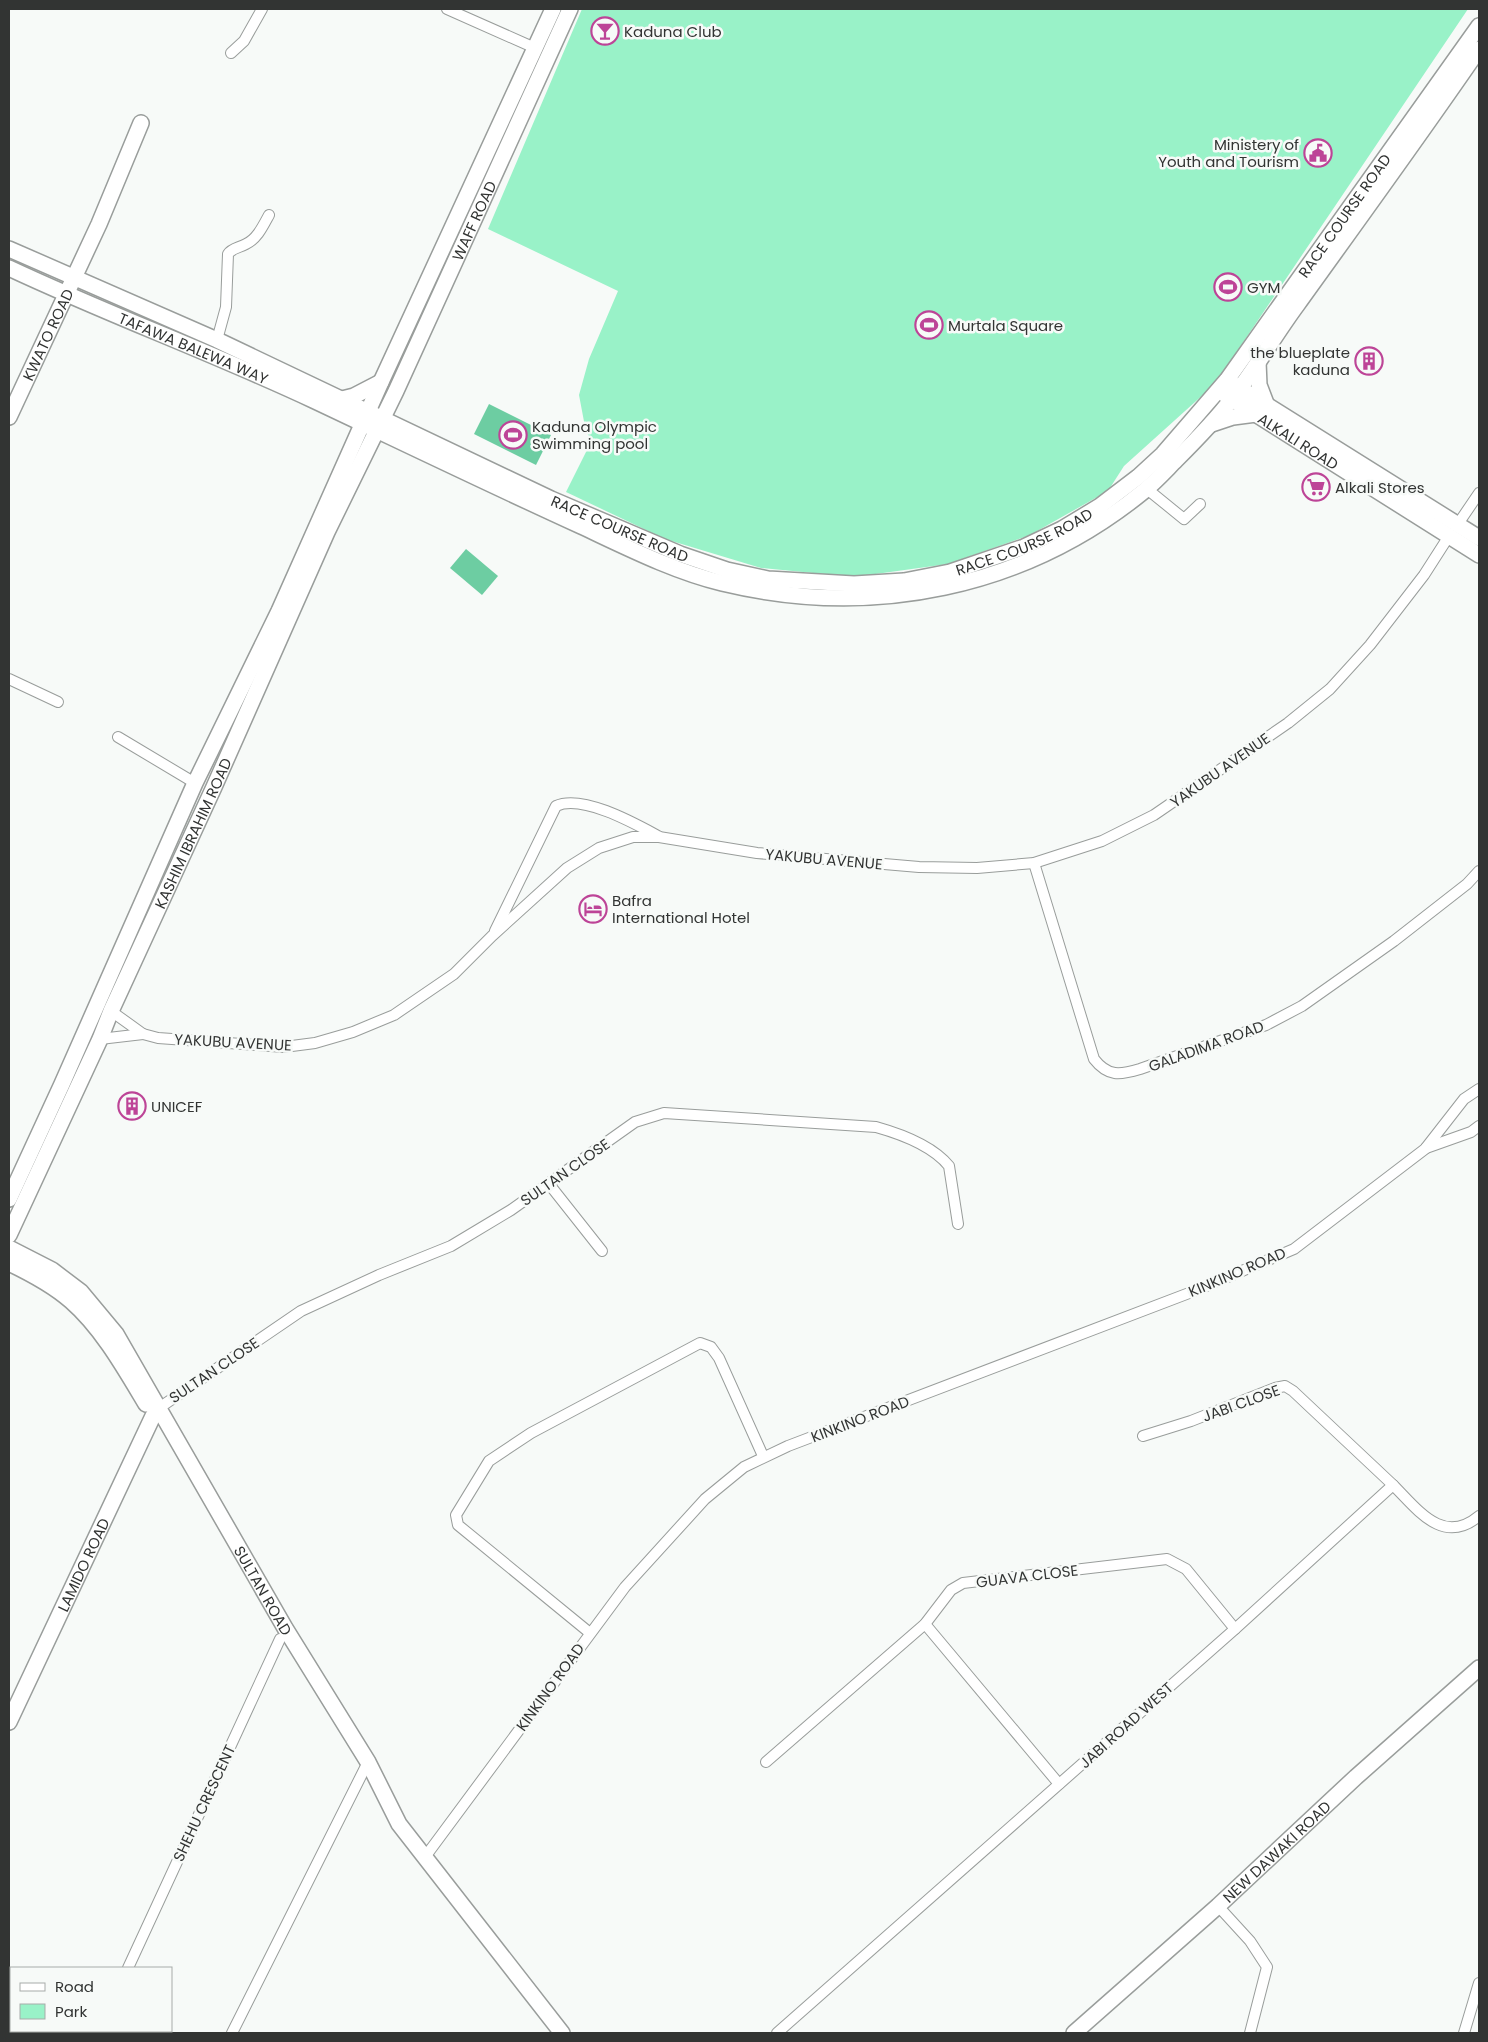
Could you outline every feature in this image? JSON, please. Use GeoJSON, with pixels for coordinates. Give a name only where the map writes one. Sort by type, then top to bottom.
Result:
{"type":"FeatureCollection","features":[{"type":"Feature","properties":{"kind":"street"},"geometry":{"type":"LineString","coordinates":[[231,53],[244,42],[262,9]]}},
{"type":"Feature","properties":{"kind":"street"},"geometry":{"type":"LineString","coordinates":[[447,9],[535,48]]}},
{"type":"Feature","properties":{"kind":"street","name":"WAFF ROAD"},"geometry":{"type":"LineString","coordinates":[[372,421],[381,382],[554,9]]}},
{"type":"Feature","properties":{"kind":"street","name":"WAFF ROAD"},"geometry":{"type":"LineString","coordinates":[[372,421],[396,391],[570,9]]}},
{"type":"Feature","properties":{"kind":"street","name":"RACE COURSE ROAD"},"geometry":{"type":"LineString","coordinates":[[372,421],[680,554],[727,570],[768,579],[854,584],[904,581],[950,572],[1024,547],[1062,529],[1100,506],[1138,477],[1163,454],[1223,385],[1479,26]]}},
{"type":"Feature","properties":{"kind":"street","name":"RACE COURSE ROAD"},"geometry":{"type":"LineString","coordinates":[[407,437],[544,510],[673,567],[719,582],[762,591],[813,597],[858,598],[909,595],[955,586],[996,573],[1033,559],[1108,518],[1147,489],[1211,425],[1236,394],[1281,327],[1417,139],[1479,49]]}},
{"type":"Feature","properties":{"kind":"street","name":"KWATO ROAD"},"geometry":{"type":"LineString","coordinates":[[9,417],[99,224],[141,123]]}},
{"type":"Feature","properties":{"kind":"street"},"geometry":{"type":"LineString","coordinates":[[217,340],[226,307],[228,254],[230,250],[248,244],[261,231],[269,215]]}},
{"type":"Feature","properties":{"kind":"street","name":"TAFAWA BALEWA WAY"},"geometry":{"type":"LineString","coordinates":[[9,249],[217,340],[338,405],[372,421]]}},
{"type":"Feature","properties":{"kind":"street","name":"TAFAWA BALEWA WAY"},"geometry":{"type":"LineString","coordinates":[[9,268],[66,295],[338,405]]}},
{"type":"Feature","properties":{"kind":"street"},"geometry":{"type":"LineString","coordinates":[[1211,425],[1262,410],[1258,385],[1258,362]]}},
{"type":"Feature","properties":{"kind":"street"},"geometry":{"type":"LineString","coordinates":[[381,382],[338,405],[356,456],[407,437],[396,407],[396,391]]}},
{"type":"Feature","properties":{"kind":"street","name":"ALKALI ROAD"},"geometry":{"type":"LineString","coordinates":[[1223,385],[1453,530],[1479,555]]}},
{"type":"Feature","properties":{"kind":"street","name":"KASHIM IBRAHIM ROAD"},"geometry":{"type":"LineString","coordinates":[[9,1235],[100,1039],[372,421]]}},
{"type":"Feature","properties":{"kind":"street","name":"KASHIM IBRAHIM ROAD"},"geometry":{"type":"LineString","coordinates":[[9,1199],[195,783],[278,611],[356,456]]}},
{"type":"Feature","properties":{"kind":"street"},"geometry":{"type":"LineString","coordinates":[[1147,489],[1184,520],[1200,504]]}},
{"type":"Feature","properties":{"kind":"street","name":"YAKUBU AVENUE"},"geometry":{"type":"LineString","coordinates":[[111,1011],[143,1034],[158,1038],[284,1047],[315,1043],[353,1032],[394,1015],[454,974],[492,936],[567,868],[599,848],[633,837],[659,837],[757,853],[919,867],[977,868],[1034,863],[1102,842],[1154,815],[1288,723],[1330,689],[1370,645],[1424,575],[1479,493]]}},
{"type":"Feature","properties":{"kind":"street","name":"ALKALI ROAD"},"geometry":{"type":"LineString","coordinates":[[1453,530],[1479,538]]}},
{"type":"Feature","properties":{"kind":"street"},"geometry":{"type":"LineString","coordinates":[[9,678],[58,702]]}},
{"type":"Feature","properties":{"kind":"street"},"geometry":{"type":"LineString","coordinates":[[118,737],[195,783]]}},
{"type":"Feature","properties":{"kind":"street"},"geometry":{"type":"LineString","coordinates":[[492,936],[556,806],[564,802],[583,804],[630,821],[659,837]]}},
{"type":"Feature","properties":{"kind":"street"},"geometry":{"type":"LineString","coordinates":[[168,844],[184,850]]}},
{"type":"Feature","properties":{"kind":"street","name":"GALADIMA ROAD"},"geometry":{"type":"LineString","coordinates":[[1034,863],[1094,1059],[1101,1068],[1112,1074],[1140,1069],[1266,1025],[1302,1006],[1394,941],[1467,884],[1479,871]]}},
{"type":"Feature","properties":{"kind":"street","name":"YAKUBU AVENUE"},"geometry":{"type":"LineString","coordinates":[[100,1039],[143,1034]]}},
{"type":"Feature","properties":{"kind":"street","name":"KINKINO ROAD"},"geometry":{"type":"LineString","coordinates":[[425,1857],[625,1587],[705,1498],[744,1467],[763,1456],[1196,1290],[1294,1248],[1425,1148],[1464,1099],[1479,1090]]}},
{"type":"Feature","properties":{"kind":"street","name":"SULTAN CLOSE"},"geometry":{"type":"LineString","coordinates":[[156,1412],[301,1311],[379,1275],[451,1246],[550,1184],[635,1122],[664,1113],[876,1127],[908,1136],[949,1166],[958,1224]]}},
{"type":"Feature","properties":{"kind":"street","name":"KINKINO ROAD"},"geometry":{"type":"LineString","coordinates":[[1425,1148],[1471,1132],[1479,1126]]}},
{"type":"Feature","properties":{"kind":"street"},"geometry":{"type":"LineString","coordinates":[[550,1184],[602,1251]]}},
{"type":"Feature","properties":{"kind":"street"},"geometry":{"type":"LineString","coordinates":[[18,1216],[21,1241],[20,1266]]}},
{"type":"Feature","properties":{"kind":"street","name":"SULTAN ROAD"},"geometry":{"type":"LineString","coordinates":[[9,1248],[20,1266]]}},
{"type":"Feature","properties":{"kind":"street","name":"SULTAN ROAD"},"geometry":{"type":"LineString","coordinates":[[9,1263],[52,1270],[81,1292],[116,1334],[156,1412],[280,1639],[365,1767],[391,1829],[496,1958]]}},
{"type":"Feature","properties":{"kind":"street"},"geometry":{"type":"LineString","coordinates":[[590,1633],[458,1525],[456,1516],[489,1462],[531,1433],[700,1343],[711,1347],[719,1358],[763,1456]]}},
{"type":"Feature","properties":{"kind":"street","name":"JABI CLOSE"},"geometry":{"type":"LineString","coordinates":[[1143,1436],[1191,1421],[1275,1388],[1285,1386],[1293,1391],[1393,1485]]}},
{"type":"Feature","properties":{"kind":"street","name":"SULTAN ROAD"},"geometry":{"type":"LineString","coordinates":[[156,1412],[399,1824],[425,1857],[496,1958]]}},
{"type":"Feature","properties":{"kind":"street","name":"LAMIDO ROAD"},"geometry":{"type":"LineString","coordinates":[[9,1722],[156,1412]]}},
{"type":"Feature","properties":{"kind":"street"},"geometry":{"type":"LineString","coordinates":[[1393,1485],[1439,1526],[1454,1528],[1469,1525],[1479,1516]]}},
{"type":"Feature","properties":{"kind":"street","name":"JABI ROAD WEST"},"geometry":{"type":"LineString","coordinates":[[777,2033],[1235,1629],[1393,1485]]}},
{"type":"Feature","properties":{"kind":"street","name":"GUAVA CLOSE"},"geometry":{"type":"LineString","coordinates":[[766,1762],[925,1624],[952,1590],[964,1583],[1168,1558],[1186,1569],[1235,1629]]}},
{"type":"Feature","properties":{"kind":"street"},"geometry":{"type":"LineString","coordinates":[[925,1624],[1059,1784]]}},
{"type":"Feature","properties":{"kind":"street","name":"SHEHU CRESCENT"},"geometry":{"type":"LineString","coordinates":[[128,1967],[280,1639]]}},
{"type":"Feature","properties":{"kind":"street","name":"NEW DAWAKI ROAD"},"geometry":{"type":"LineString","coordinates":[[1074,2033],[1218,1906],[1356,1777],[1479,1668]]}},
{"type":"Feature","properties":{"kind":"street"},"geometry":{"type":"LineString","coordinates":[[232,2033],[365,1767]]}},
{"type":"Feature","properties":{"kind":"street"},"geometry":{"type":"LineString","coordinates":[[1218,1906],[1250,1941],[1267,1967],[1250,2033]]}},
{"type":"Feature","properties":{"kind":"street"},"geometry":{"type":"LineString","coordinates":[[496,1958],[562,2033]]}},
{"type":"Feature","properties":{"kind":"street"},"geometry":{"type":"LineString","coordinates":[[513,1979],[550,2033]]}},
{"type":"Feature","properties":{"kind":"street"},"geometry":{"type":"LineString","coordinates":[[1464,2033],[1479,1983]]}},
{"type":"Feature","properties":{"kind":"green space","name":"Murtala Square"},"geometry":{"type":"Polygon","coordinates":[[[582,9],[1468,9],[1215,384],[1124,466],[1108,491],[1030,535],[948,564],[854,577],[761,568],[665,539],[566,492],[592,440],[586,432],[579,395],[589,359],[618,291],[488,229],[582,9]]]}},
{"type":"Feature","properties":{"kind":"shaded area","name":"Kaduna Olympic Swimming pool"},"geometry":{"type":"Polygon","coordinates":[[[489,404],[551,435],[536,465],[474,434],[489,404]]]}},
{"type":"Feature","properties":{"kind":"shaded area"},"geometry":{"type":"Polygon","coordinates":[[[466,549],[498,576],[482,595],[450,568],[466,549]]]}},
{"type":"Feature","properties":{"kind":"place","name":"Kaduna Club"},"geometry":{"type":"Point","coordinates":[605,31]}},
{"type":"Feature","properties":{"kind":"place","name":"Ministery of Youth and Tourism"},"geometry":{"type":"Point","coordinates":[1318,153]}},
{"type":"Feature","properties":{"kind":"place","name":"GYM"},"geometry":{"type":"Point","coordinates":[1228,287]}},
{"type":"Feature","properties":{"kind":"place","name":"Murtala Square"},"geometry":{"type":"Point","coordinates":[929,325]}},
{"type":"Feature","properties":{"kind":"place","name":"the blueplate kaduna"},"geometry":{"type":"Point","coordinates":[1369,361]}},
{"type":"Feature","properties":{"kind":"place","name":"Kaduna Olympic Swimming pool"},"geometry":{"type":"Point","coordinates":[513,435]}},
{"type":"Feature","properties":{"kind":"place","name":"Alkali Stores"},"geometry":{"type":"Point","coordinates":[1316,487]}},
{"type":"Feature","properties":{"kind":"place","name":"Bafra International Hotel"},"geometry":{"type":"Point","coordinates":[593,909]}},
{"type":"Feature","properties":{"kind":"place","name":"UNICEF"},"geometry":{"type":"Point","coordinates":[132,1106]}}]}
